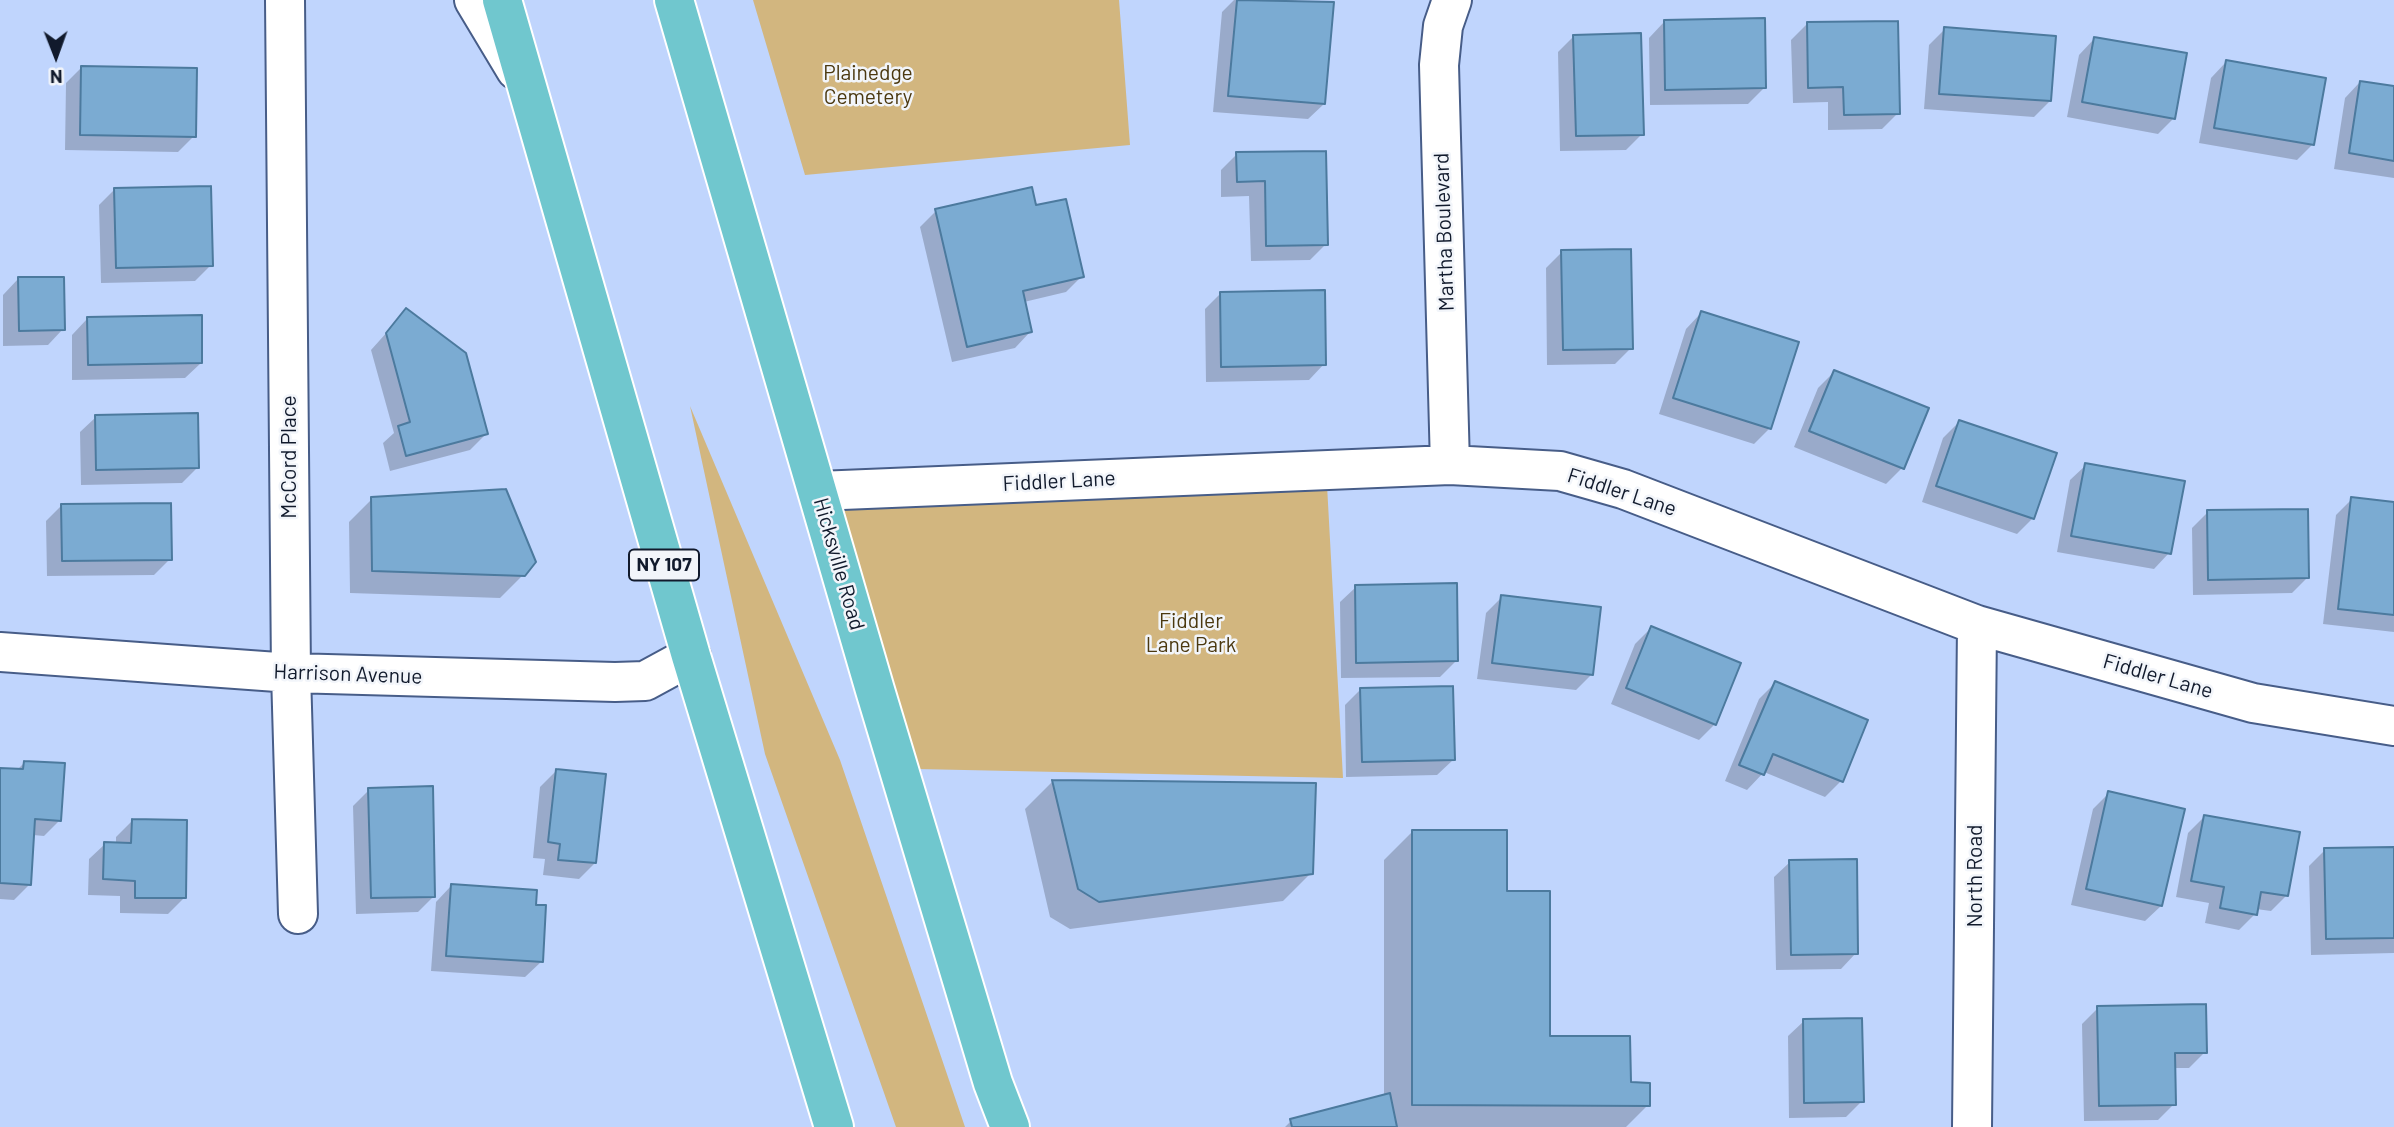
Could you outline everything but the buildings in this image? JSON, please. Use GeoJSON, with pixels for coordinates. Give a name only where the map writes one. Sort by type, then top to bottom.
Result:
{"type":"FeatureCollection","features":[{"type":"Feature","properties":{"kind":"main road","name":"NY 107"},"geometry":{"type":"LineString","coordinates":[[502,0],[691,656],[834,1127]]}},
{"type":"Feature","properties":{"kind":"main road","name":"Hicksville Road"},"geometry":{"type":"LineString","coordinates":[[674,0],[954,954],[993,1083],[1010,1127]]}},
{"type":"Feature","properties":{"kind":"street","name":"McCord Place"},"geometry":{"type":"LineString","coordinates":[[285,0],[291,673],[298,914]]}},
{"type":"Feature","properties":{"kind":"street"},"geometry":{"type":"LineString","coordinates":[[474,0],[527,90]]}},
{"type":"Feature","properties":{"kind":"street","name":"Martha Boulevard"},"geometry":{"type":"LineString","coordinates":[[1450,465],[1439,65],[1443,26],[1452,0]]}},
{"type":"Feature","properties":{"kind":"street","name":"Fiddler Lane"},"geometry":{"type":"LineString","coordinates":[[818,491],[1450,465],[1560,471],[1623,489],[1977,625],[2253,703],[2394,726]]}},
{"type":"Feature","properties":{"kind":"street","name":"North Road"},"geometry":{"type":"LineString","coordinates":[[1972,1127],[1977,625]]}},
{"type":"Feature","properties":{"kind":"street","name":"Harrison Avenue"},"geometry":{"type":"LineString","coordinates":[[0,652],[291,673],[625,681],[645,681],[691,656]]}},
{"type":"Feature","properties":{"kind":"green space","name":"Plainedge Cemetery"},"geometry":{"type":"Polygon","coordinates":[[[753,0],[1119,0],[1130,145],[805,175],[753,0]]]}},
{"type":"Feature","properties":{"kind":"green space"},"geometry":{"type":"Polygon","coordinates":[[[690,406],[840,760],[965,1127],[896,1127],[765,754],[690,406]]]}},
{"type":"Feature","properties":{"kind":"green space","name":"Fiddler Lane Park"},"geometry":{"type":"Polygon","coordinates":[[[1327,485],[1343,778],[917,769],[837,509],[1327,485]]]}}]}
